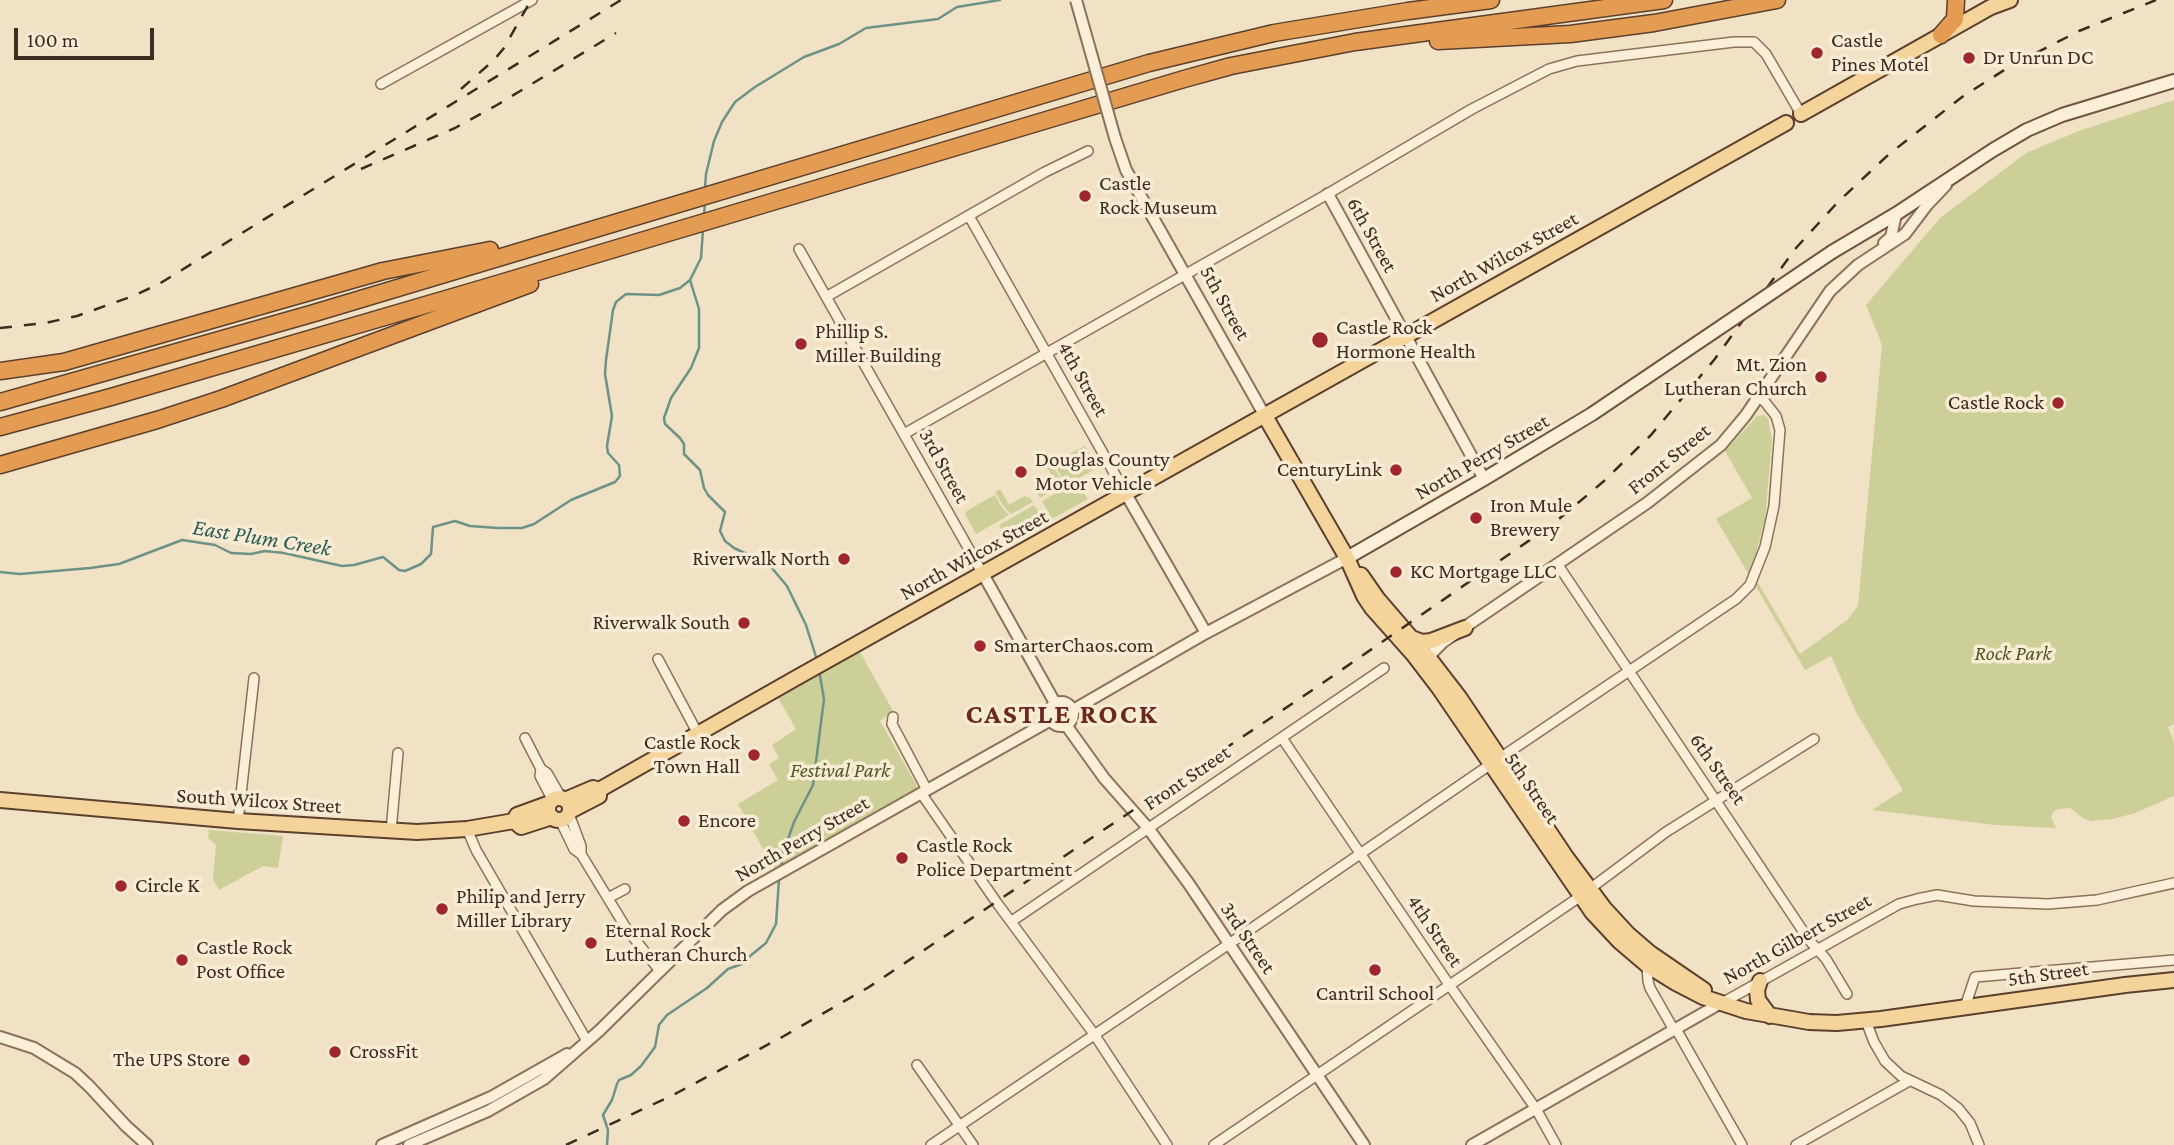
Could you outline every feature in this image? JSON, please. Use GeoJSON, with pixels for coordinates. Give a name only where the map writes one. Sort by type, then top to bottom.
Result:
{"type":"FeatureCollection","features":[{"type":"Feature","properties":{"kind":"highway"},"geometry":{"type":"LineString","coordinates":[[1448,6],[1474,0]]}},
{"type":"Feature","properties":{"kind":"highway"},"geometry":{"type":"LineString","coordinates":[[0,401],[311,314],[1175,56],[1274,33],[1491,0]]}},
{"type":"Feature","properties":{"kind":"highway"},"geometry":{"type":"LineString","coordinates":[[0,427],[633,244],[1184,79],[1268,58],[1355,43],[1664,0]]}},
{"type":"Feature","properties":{"kind":"highway"},"geometry":{"type":"LineString","coordinates":[[1355,43],[1570,34],[1654,23],[1777,0]]}},
{"type":"Feature","properties":{"kind":"highway"},"geometry":{"type":"LineString","coordinates":[[1941,35],[1955,19],[1956,0]]}},
{"type":"Feature","properties":{"kind":"highway"},"geometry":{"type":"LineString","coordinates":[[0,372],[64,362],[383,271],[579,234]]}},
{"type":"Feature","properties":{"kind":"highway"},"geometry":{"type":"LineString","coordinates":[[0,465],[221,399],[633,244]]}},
{"type":"Feature","properties":{"kind":"main road","name":"North Wilcox Street"},"geometry":{"type":"LineString","coordinates":[[560,808],[598,796],[599,790],[796,678],[1994,4],[2010,0]]}},
{"type":"Feature","properties":{"kind":"main road","name":"Front Street"},"geometry":{"type":"LineString","coordinates":[[1896,214],[2010,140],[2044,122],[2174,80]]}},
{"type":"Feature","properties":{"kind":"main road","name":"North Perry Street"},"geometry":{"type":"LineString","coordinates":[[1347,558],[1484,480],[1592,414],[1832,252],[1896,214]]}},
{"type":"Feature","properties":{"kind":"main road","name":"5th Street"},"geometry":{"type":"LineString","coordinates":[[1265,416],[1347,558],[1372,608],[1446,688]]}},
{"type":"Feature","properties":{"kind":"main road","name":"5th Street"},"geometry":{"type":"LineString","coordinates":[[1347,558],[1429,659],[1613,935],[1647,965],[1683,988],[1721,1003],[1770,1016],[1817,1023],[1866,1021],[2125,985],[2174,981]]}},
{"type":"Feature","properties":{"kind":"main road"},"geometry":{"type":"LineString","coordinates":[[1412,638],[1422,642],[1432,641],[1465,628]]}},
{"type":"Feature","properties":{"kind":"main road","name":"South Wilcox Street"},"geometry":{"type":"LineString","coordinates":[[0,800],[237,821],[427,832],[514,821],[521,827],[560,808]]}},
{"type":"Feature","properties":{"kind":"main road","name":"5th Street"},"geometry":{"type":"LineString","coordinates":[[1585,893],[1642,947],[1721,1003]]}},
{"type":"Feature","properties":{"kind":"main road"},"geometry":{"type":"LineString","coordinates":[[1760,981],[1757,996],[1762,1008],[1770,1016]]}},
{"type":"Feature","properties":{"kind":"street"},"geometry":{"type":"LineString","coordinates":[[381,84],[531,0]]}},
{"type":"Feature","properties":{"kind":"street","name":"5th Street"},"geometry":{"type":"LineString","coordinates":[[1076,0],[1126,170],[1265,416]]}},
{"type":"Feature","properties":{"kind":"street"},"geometry":{"type":"LineString","coordinates":[[904,434],[1328,194],[1472,109],[1549,69],[1577,61],[1734,42],[1754,42],[1766,54],[1801,114]]}},
{"type":"Feature","properties":{"kind":"street"},"geometry":{"type":"LineString","coordinates":[[826,297],[1088,150]]}},
{"type":"Feature","properties":{"kind":"street","name":"Front Street"},"geometry":{"type":"LineString","coordinates":[[1429,659],[1443,642],[1647,503],[1704,460],[1730,435],[1759,397],[1821,302],[1847,274],[1905,234],[1953,177]]}},
{"type":"Feature","properties":{"kind":"street","name":"6th Street"},"geometry":{"type":"LineString","coordinates":[[1328,194],[1484,480]]}},
{"type":"Feature","properties":{"kind":"street","name":"Front Street"},"geometry":{"type":"LineString","coordinates":[[1871,256],[1891,237],[1896,214]]}},
{"type":"Feature","properties":{"kind":"street","name":"4th Street"},"geometry":{"type":"LineString","coordinates":[[969,216],[1206,633]]}},
{"type":"Feature","properties":{"kind":"street","name":"3rd Street"},"geometry":{"type":"LineString","coordinates":[[799,249],[1055,703]]}},
{"type":"Feature","properties":{"kind":"street"},"geometry":{"type":"LineString","coordinates":[[931,1145],[1736,598],[1756,575],[1774,506],[1780,430],[1776,416],[1759,397]]}},
{"type":"Feature","properties":{"kind":"street","name":"North Perry Street"},"geometry":{"type":"LineString","coordinates":[[1073,710],[1206,633],[1347,558]]}},
{"type":"Feature","properties":{"kind":"street","name":"6th Street"},"geometry":{"type":"LineString","coordinates":[[1558,565],[1826,959],[1847,994]]}},
{"type":"Feature","properties":{"kind":"street"},"geometry":{"type":"LineString","coordinates":[[1443,642],[1438,650],[1446,688]]}},
{"type":"Feature","properties":{"kind":"street"},"geometry":{"type":"LineString","coordinates":[[659,659],[698,734]]}},
{"type":"Feature","properties":{"kind":"street","name":"Front Street"},"geometry":{"type":"LineString","coordinates":[[1012,921],[1384,668]]}},
{"type":"Feature","properties":{"kind":"street"},"geometry":{"type":"LineString","coordinates":[[237,821],[254,678]]}},
{"type":"Feature","properties":{"kind":"street"},"geometry":{"type":"LineString","coordinates":[[1067,702],[1073,710],[1072,720],[1066,725],[1057,725],[1051,720],[1050,709],[1055,703],[1067,702]]}},
{"type":"Feature","properties":{"kind":"street"},"geometry":{"type":"LineString","coordinates":[[893,717],[892,724],[924,792],[997,902],[1094,1034],[1167,1145]]}},
{"type":"Feature","properties":{"kind":"street","name":"North Perry Street"},"geometry":{"type":"LineString","coordinates":[[587,1041],[722,910],[748,891],[1051,720]]}},
{"type":"Feature","properties":{"kind":"street","name":"3rd Street"},"geometry":{"type":"LineString","coordinates":[[1066,725],[1104,778],[1148,828],[1364,1145]]}},
{"type":"Feature","properties":{"kind":"street"},"geometry":{"type":"LineString","coordinates":[[524,738],[541,769],[547,773],[574,849],[581,854],[630,935],[660,971]]}},
{"type":"Feature","properties":{"kind":"street","name":"4th Street"},"geometry":{"type":"LineString","coordinates":[[1282,738],[1536,1109],[1556,1145]]}},
{"type":"Feature","properties":{"kind":"street"},"geometry":{"type":"LineString","coordinates":[[1214,1145],[1585,893],[1666,832],[1814,738]]}},
{"type":"Feature","properties":{"kind":"street"},"geometry":{"type":"LineString","coordinates":[[391,831],[398,753]]}},
{"type":"Feature","properties":{"kind":"street"},"geometry":{"type":"LineString","coordinates":[[467,829],[476,850],[587,1041]]}},
{"type":"Feature","properties":{"kind":"street","name":"North Gilbert Street"},"geometry":{"type":"LineString","coordinates":[[1472,1145],[1899,904],[1937,895],[1974,901],[2048,904],[2097,900],[2174,883]]}},
{"type":"Feature","properties":{"kind":"street"},"geometry":{"type":"LineString","coordinates":[[608,898],[625,889]]}},
{"type":"Feature","properties":{"kind":"street"},"geometry":{"type":"LineString","coordinates":[[1965,1007],[1975,976],[2174,960]]}},
{"type":"Feature","properties":{"kind":"street"},"geometry":{"type":"LineString","coordinates":[[1647,965],[1650,988],[1742,1145]]}},
{"type":"Feature","properties":{"kind":"street"},"geometry":{"type":"LineString","coordinates":[[1866,1021],[1885,1061],[1909,1081],[1941,1095],[1958,1108],[1970,1123],[1979,1145]]}},
{"type":"Feature","properties":{"kind":"street"},"geometry":{"type":"LineString","coordinates":[[0,1037],[34,1048],[75,1073],[125,1126],[147,1145]]}},
{"type":"Feature","properties":{"kind":"street"},"geometry":{"type":"LineString","coordinates":[[382,1145],[491,1097],[587,1041]]}},
{"type":"Feature","properties":{"kind":"street"},"geometry":{"type":"LineString","coordinates":[[410,1145],[521,1094],[544,1079],[587,1041]]}},
{"type":"Feature","properties":{"kind":"street"},"geometry":{"type":"LineString","coordinates":[[917,1065],[973,1145]]}},
{"type":"Feature","properties":{"kind":"street"},"geometry":{"type":"LineString","coordinates":[[1796,1145],[1909,1081]]}},
{"type":"Feature","properties":{"kind":"green space","name":"Rock Park"},"geometry":{"type":"Polygon","coordinates":[[[2174,100],[2174,724],[2168,727],[2174,742],[2174,796],[2135,813],[2113,819],[2091,821],[2070,808],[2058,809],[2051,817],[2056,828],[1995,825],[1872,810],[1903,790],[1857,714],[1831,656],[1805,670],[1716,519],[1752,498],[1725,451],[1757,416],[1764,415],[1768,418],[1772,440],[1765,520],[1751,571],[1800,654],[1847,620],[1858,606],[1882,345],[1866,305],[1940,218],[2026,153],[2079,131],[2174,100]]]}},
{"type":"Feature","properties":{"kind":"green space"},"geometry":{"type":"Polygon","coordinates":[[[1085,446],[1095,469],[1066,485],[1053,462],[1085,446]]]}},
{"type":"Feature","properties":{"kind":"green space"},"geometry":{"type":"Polygon","coordinates":[[[1051,463],[1064,484],[1040,498],[1037,493],[1039,489],[1054,480],[1046,466],[1051,463]]]}},
{"type":"Feature","properties":{"kind":"green space"},"geometry":{"type":"Polygon","coordinates":[[[1077,481],[1088,499],[1052,519],[1042,501],[1077,481]]]}},
{"type":"Feature","properties":{"kind":"green space"},"geometry":{"type":"Polygon","coordinates":[[[1000,489],[1009,505],[1025,496],[1033,502],[1011,514],[995,492],[1000,489]]]}},
{"type":"Feature","properties":{"kind":"green space"},"geometry":{"type":"Polygon","coordinates":[[[995,495],[1009,515],[976,534],[965,514],[966,511],[995,495]]]}},
{"type":"Feature","properties":{"kind":"green space"},"geometry":{"type":"Polygon","coordinates":[[[1034,505],[1045,523],[1009,543],[999,525],[1034,505]]]}},
{"type":"Feature","properties":{"kind":"green space","name":"Festival Park"},"geometry":{"type":"Polygon","coordinates":[[[856,645],[893,711],[880,721],[921,793],[777,874],[738,804],[778,780],[769,764],[779,758],[772,745],[796,729],[774,691],[856,645]]]}},
{"type":"Feature","properties":{"kind":"green space"},"geometry":{"type":"Polygon","coordinates":[[[209,830],[283,836],[278,868],[263,866],[219,890],[213,879],[216,845],[208,838],[209,830]]]}},
{"type":"Feature","properties":{"kind":"waterway","name":"East Plum Creek"},"geometry":{"type":"LineString","coordinates":[[705,188],[714,141],[722,122],[735,102],[755,87],[804,57],[839,44],[866,28],[938,19],[957,7],[1000,0]]}},
{"type":"Feature","properties":{"kind":"waterway","name":"East Plum Creek"},"geometry":{"type":"LineString","coordinates":[[704,216],[705,202]]}},
{"type":"Feature","properties":{"kind":"waterway","name":"East Plum Creek"},"geometry":{"type":"LineString","coordinates":[[0,572],[20,574],[119,564],[182,540],[215,545],[231,553],[284,553],[342,566],[383,557],[399,570],[405,571],[421,564],[431,554],[433,527],[455,521],[470,526],[498,528],[522,528],[534,524],[571,500],[615,482],[620,476],[619,465],[608,453],[607,446],[612,416],[605,374],[613,310],[616,302],[626,294],[659,295],[680,288],[690,280],[701,258],[703,230]]}},
{"type":"Feature","properties":{"kind":"waterway"},"geometry":{"type":"LineString","coordinates":[[690,280],[699,309],[699,348],[691,368],[671,398],[664,418],[665,424],[680,438],[684,444],[684,454],[700,470],[708,495],[725,512],[720,531],[725,541],[771,567],[787,586],[806,625],[817,660]]}},
{"type":"Feature","properties":{"kind":"waterway"},"geometry":{"type":"LineString","coordinates":[[781,869],[783,853],[794,822],[813,785],[824,699],[819,670]]}},
{"type":"Feature","properties":{"kind":"waterway"},"geometry":{"type":"LineString","coordinates":[[607,1145],[608,1130],[603,1115],[619,1080],[631,1075],[641,1066],[655,1047],[659,1025],[667,1015],[707,988],[728,969],[747,962],[750,956],[766,943],[776,924],[779,879]]}},
{"type":"Feature","properties":{"kind":"railway"},"geometry":{"type":"LineString","coordinates":[[461,89],[504,48],[531,0]]}},
{"type":"Feature","properties":{"kind":"railway"},"geometry":{"type":"LineString","coordinates":[[0,328],[77,316],[159,284],[621,0]]}},
{"type":"Feature","properties":{"kind":"railway"},"geometry":{"type":"LineString","coordinates":[[566,1145],[673,1095],[869,987],[1311,691],[1553,524],[1604,481],[1651,435],[1714,360],[1796,248],[1837,203],[1888,155],[1962,97],[2009,67],[2079,31],[2156,0]]}},
{"type":"Feature","properties":{"kind":"railway"},"geometry":{"type":"LineString","coordinates":[[361,169],[455,128],[616,33]]}},
{"type":"Feature","properties":{"kind":"place","name":"Castle Pines Motel"},"geometry":{"type":"Point","coordinates":[1817,53]}},
{"type":"Feature","properties":{"kind":"place","name":"Dr Unrun DC"},"geometry":{"type":"Point","coordinates":[1969,58]}},
{"type":"Feature","properties":{"kind":"place","name":"Castle Rock Museum"},"geometry":{"type":"Point","coordinates":[1085,196]}},
{"type":"Feature","properties":{"kind":"place","name":"Castle Rock Hormone Health"},"geometry":{"type":"Point","coordinates":[1320,340]}},
{"type":"Feature","properties":{"kind":"place","name":"Phillip S. Miller Building"},"geometry":{"type":"Point","coordinates":[801,344]}},
{"type":"Feature","properties":{"kind":"place","name":"Mt. Zion Lutheran Church"},"geometry":{"type":"Point","coordinates":[1821,377]}},
{"type":"Feature","properties":{"kind":"place","name":"Castle Rock"},"geometry":{"type":"Point","coordinates":[2058,403]}},
{"type":"Feature","properties":{"kind":"place","name":"CenturyLink"},"geometry":{"type":"Point","coordinates":[1396,470]}},
{"type":"Feature","properties":{"kind":"place","name":"Douglas County Motor Vehicle"},"geometry":{"type":"Point","coordinates":[1021,472]}},
{"type":"Feature","properties":{"kind":"place","name":"Iron Mule Brewery"},"geometry":{"type":"Point","coordinates":[1476,518]}},
{"type":"Feature","properties":{"kind":"place","name":"Riverwalk North"},"geometry":{"type":"Point","coordinates":[844,559]}},
{"type":"Feature","properties":{"kind":"place","name":"KC Mortgage LLC"},"geometry":{"type":"Point","coordinates":[1396,572]}},
{"type":"Feature","properties":{"kind":"place","name":"Riverwalk South"},"geometry":{"type":"Point","coordinates":[744,623]}},
{"type":"Feature","properties":{"kind":"place","name":"SmarterChaos.com"},"geometry":{"type":"Point","coordinates":[980,646]}},
{"type":"Feature","properties":{"kind":"place","name":"Castle Rock Town Hall"},"geometry":{"type":"Point","coordinates":[754,755]}},
{"type":"Feature","properties":{"kind":"place","name":"Encore"},"geometry":{"type":"Point","coordinates":[684,821]}},
{"type":"Feature","properties":{"kind":"place","name":"Castle Rock Police Department"},"geometry":{"type":"Point","coordinates":[902,858]}},
{"type":"Feature","properties":{"kind":"place","name":"Circle K"},"geometry":{"type":"Point","coordinates":[121,886]}},
{"type":"Feature","properties":{"kind":"place","name":"Philip and Jerry Miller Library"},"geometry":{"type":"Point","coordinates":[442,909]}},
{"type":"Feature","properties":{"kind":"place","name":"Eternal Rock Lutheran Church"},"geometry":{"type":"Point","coordinates":[591,943]}},
{"type":"Feature","properties":{"kind":"place","name":"Castle Rock Post Office"},"geometry":{"type":"Point","coordinates":[182,960]}},
{"type":"Feature","properties":{"kind":"place","name":"Cantril School"},"geometry":{"type":"Point","coordinates":[1375,970]}},
{"type":"Feature","properties":{"kind":"place","name":"CrossFit"},"geometry":{"type":"Point","coordinates":[335,1052]}},
{"type":"Feature","properties":{"kind":"place","name":"The UPS Store"},"geometry":{"type":"Point","coordinates":[244,1060]}},
{"type":"Feature","properties":{"kind":"district","name":"CASTLE ROCK"},"geometry":{"type":"Point","coordinates":[1062,714]}}]}
